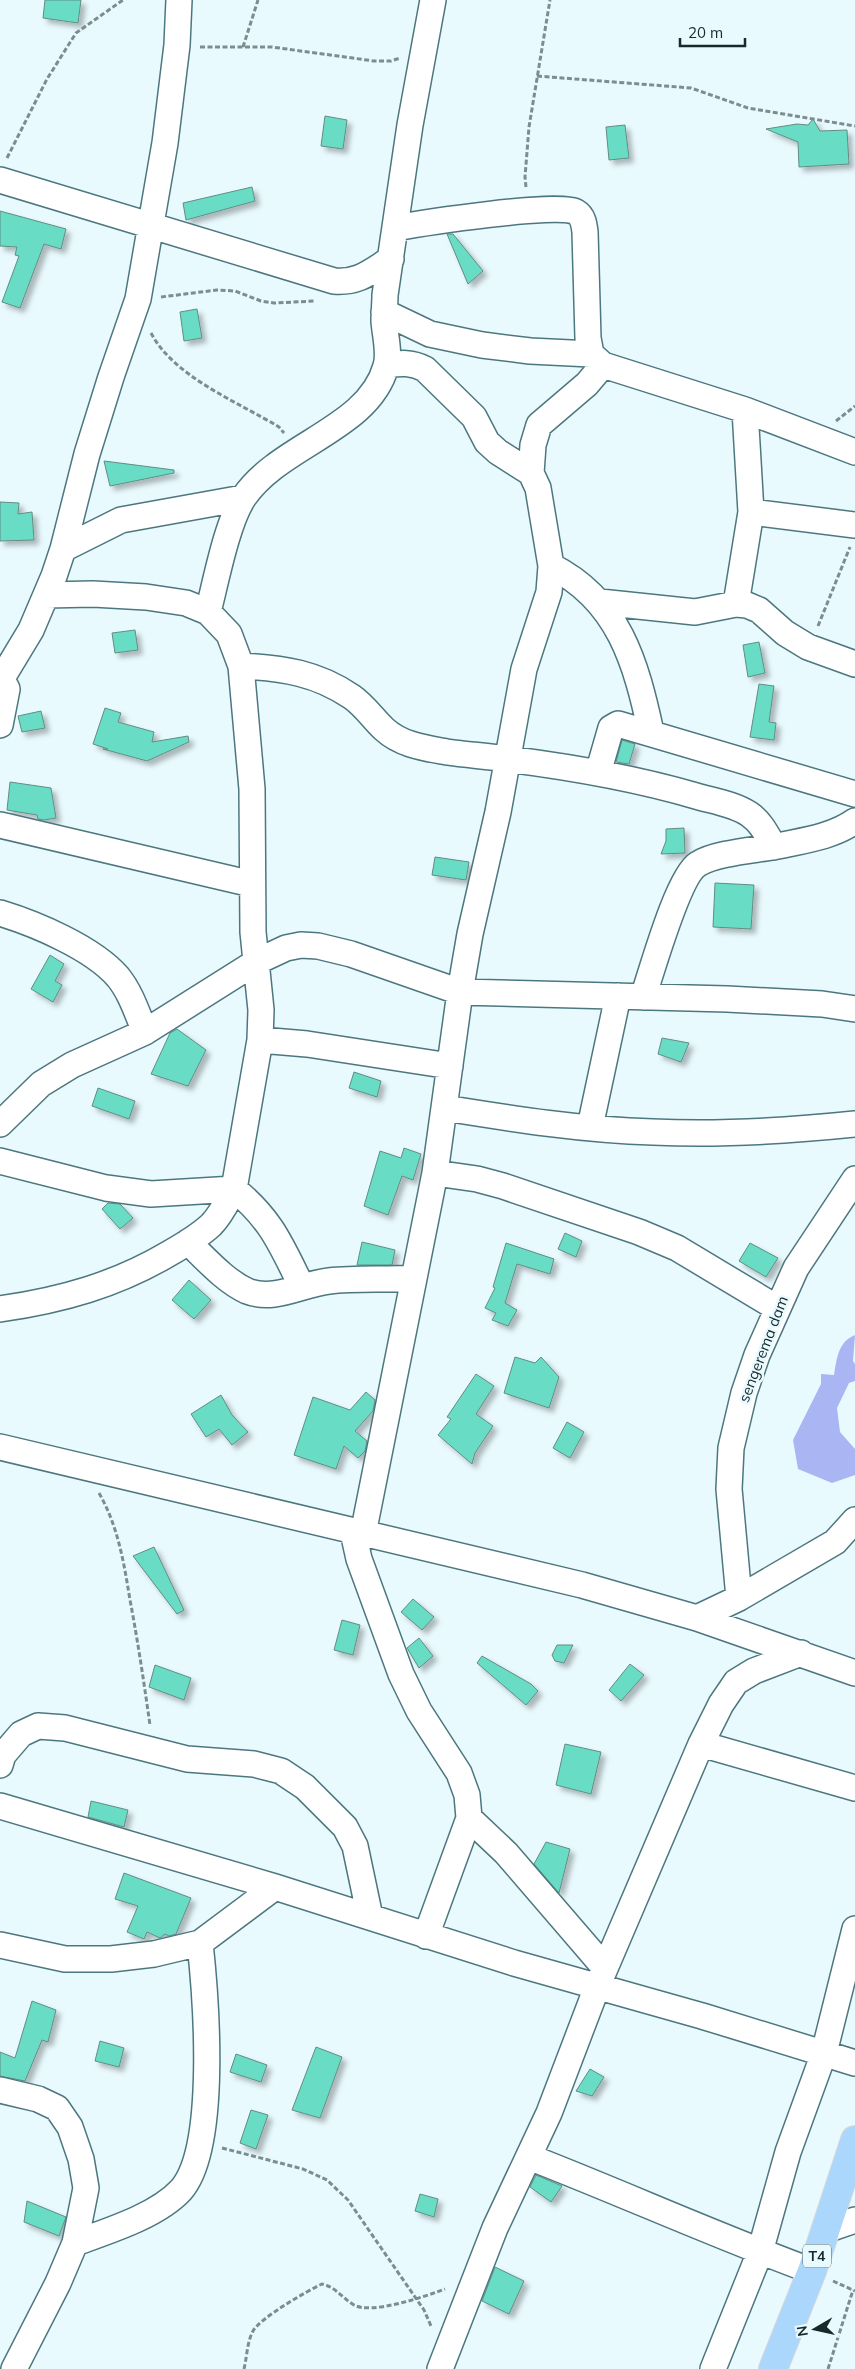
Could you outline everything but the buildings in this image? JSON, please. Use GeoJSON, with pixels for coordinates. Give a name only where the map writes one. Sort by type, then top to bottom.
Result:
{"type":"FeatureCollection","features":[{"type":"Feature","properties":{"kind":"highway","name":"T4"},"geometry":{"type":"LineString","coordinates":[[773,2369],[812,2271],[855,2140]]}},
{"type":"Feature","properties":{"kind":"street"},"geometry":{"type":"LineString","coordinates":[[0,725],[7,689],[1,677],[31,630],[63,549],[87,454],[138,299],[152,225],[177,45],[179,0]]}},
{"type":"Feature","properties":{"kind":"street"},"geometry":{"type":"LineString","coordinates":[[208,612],[230,530],[243,498],[265,472],[298,448],[333,429],[356,412],[372,393],[387,365],[384,312],[410,125],[433,0]]}},
{"type":"Feature","properties":{"kind":"street"},"geometry":{"type":"LineString","coordinates":[[2,172],[152,225],[334,282],[349,282],[362,278],[391,259]]}},
{"type":"Feature","properties":{"kind":"street"},"geometry":{"type":"LineString","coordinates":[[396,228],[443,220],[544,210],[571,209],[578,212],[583,219],[585,232],[588,338],[597,359],[586,384],[539,426],[534,446],[531,473],[538,488],[552,566],[549,592],[524,669],[508,759],[460,992],[435,1173],[358,1533],[362,1567],[401,1674],[419,1711],[459,1773],[467,1795],[469,1818],[426,1936]]}},
{"type":"Feature","properties":{"kind":"street"},"geometry":{"type":"LineString","coordinates":[[384,312],[430,334],[482,345],[597,359],[745,410],[855,452]]}},
{"type":"Feature","properties":{"kind":"street"},"geometry":{"type":"LineString","coordinates":[[387,365],[409,363],[425,369],[474,417],[487,442],[498,452],[531,473]]}},
{"type":"Feature","properties":{"kind":"street"},"geometry":{"type":"LineString","coordinates":[[736,604],[751,512],[745,410]]}},
{"type":"Feature","properties":{"kind":"street"},"geometry":{"type":"LineString","coordinates":[[63,549],[121,520],[243,498]]}},
{"type":"Feature","properties":{"kind":"street"},"geometry":{"type":"LineString","coordinates":[[751,512],[853,534]]}},
{"type":"Feature","properties":{"kind":"street"},"geometry":{"type":"LineString","coordinates":[[552,566],[566,573],[600,602],[621,634],[634,662],[651,732]]}},
{"type":"Feature","properties":{"kind":"street"},"geometry":{"type":"LineString","coordinates":[[0,1309],[43,1303],[124,1278],[188,1242],[211,1225],[222,1211],[234,1189],[260,1040],[261,1010],[256,962],[252,884],[252,789],[241,666],[229,634],[208,612],[186,603],[146,597],[93,594],[46,595]]}},
{"type":"Feature","properties":{"kind":"street"},"geometry":{"type":"LineString","coordinates":[[600,602],[695,612],[736,604],[747,605],[759,610],[786,633],[808,647],[855,664]]}},
{"type":"Feature","properties":{"kind":"street"},"geometry":{"type":"LineString","coordinates":[[241,666],[303,673],[333,686],[353,698],[384,729],[400,740],[436,750],[598,773],[674,789],[733,807],[750,814],[764,828],[774,847]]}},
{"type":"Feature","properties":{"kind":"street"},"geometry":{"type":"LineString","coordinates":[[598,773],[611,728],[618,724],[651,732],[855,794]]}},
{"type":"Feature","properties":{"kind":"street"},"geometry":{"type":"LineString","coordinates":[[644,997],[678,895],[688,874],[696,865],[706,860],[741,852],[818,838],[848,827],[855,822]]}},
{"type":"Feature","properties":{"kind":"street"},"geometry":{"type":"LineString","coordinates":[[0,826],[252,884]]}},
{"type":"Feature","properties":{"kind":"street"},"geometry":{"type":"LineString","coordinates":[[0,913],[62,938],[96,957],[117,976],[131,996],[145,1032]]}},
{"type":"Feature","properties":{"kind":"street"},"geometry":{"type":"LineString","coordinates":[[0,1124],[41,1084],[72,1066],[145,1032],[256,962],[286,948],[301,945],[318,946],[351,954],[460,992],[727,999],[822,1004],[855,1009]]}},
{"type":"Feature","properties":{"kind":"street"},"geometry":{"type":"LineString","coordinates":[[590,1127],[618,996]]}},
{"type":"Feature","properties":{"kind":"street"},"geometry":{"type":"LineString","coordinates":[[260,1040],[307,1044],[450,1066]]}},
{"type":"Feature","properties":{"kind":"street"},"geometry":{"type":"LineString","coordinates":[[444,1108],[514,1119],[653,1132],[735,1132],[855,1124]]}},
{"type":"Feature","properties":{"kind":"street"},"geometry":{"type":"LineString","coordinates":[[0,1161],[69,1180],[151,1194],[234,1189],[255,1206],[271,1226],[302,1287]]}},
{"type":"Feature","properties":{"kind":"street"},"geometry":{"type":"LineString","coordinates":[[435,1173],[477,1179],[503,1186],[639,1232],[677,1248],[777,1308]]}},
{"type":"Feature","properties":{"kind":"street","name":"sengerema dam"},"geometry":{"type":"LineString","coordinates":[[739,1598],[729,1489],[730,1448],[744,1393],[777,1308],[796,1268],[855,1179]]}},
{"type":"Feature","properties":{"kind":"street"},"geometry":{"type":"LineString","coordinates":[[188,1242],[223,1274],[247,1290],[262,1295],[283,1293],[328,1281],[414,1278]]}},
{"type":"Feature","properties":{"kind":"street"},"geometry":{"type":"LineString","coordinates":[[387,1280],[408,1306]]}},
{"type":"Feature","properties":{"kind":"street"},"geometry":{"type":"LineString","coordinates":[[0,1447],[582,1585],[697,1618],[855,1673]]}},
{"type":"Feature","properties":{"kind":"street"},"geometry":{"type":"LineString","coordinates":[[697,1618],[739,1598],[835,1542],[855,1520]]}},
{"type":"Feature","properties":{"kind":"street"},"geometry":{"type":"LineString","coordinates":[[440,2369],[477,2269],[549,2113],[601,1978],[701,1744],[721,1704],[736,1682],[754,1671],[801,1653]]}},
{"type":"Feature","properties":{"kind":"street"},"geometry":{"type":"LineString","coordinates":[[0,1765],[3,1756],[21,1734],[38,1726],[65,1728],[187,1759],[254,1764],[281,1771],[305,1787],[345,1827],[355,1846],[370,1917]]}},
{"type":"Feature","properties":{"kind":"street"},"geometry":{"type":"LineString","coordinates":[[701,1744],[855,1788]]}},
{"type":"Feature","properties":{"kind":"street"},"geometry":{"type":"LineString","coordinates":[[0,1806],[275,1887],[426,1936],[601,1978],[702,2016],[855,2063]]}},
{"type":"Feature","properties":{"kind":"street"},"geometry":{"type":"LineString","coordinates":[[469,1818],[506,1853],[601,1978]]}},
{"type":"Feature","properties":{"kind":"street"},"geometry":{"type":"LineString","coordinates":[[0,1945],[65,1959],[111,1959],[154,1954],[200,1943],[275,1887]]}},
{"type":"Feature","properties":{"kind":"street"},"geometry":{"type":"LineString","coordinates":[[713,2369],[760,2252],[788,2152],[824,2054],[855,1929]]}},
{"type":"Feature","properties":{"kind":"street"},"geometry":{"type":"LineString","coordinates":[[75,2243],[116,2228],[166,2203],[182,2189],[201,2143],[206,2104],[204,1978],[200,1943]]}},
{"type":"Feature","properties":{"kind":"street"},"geometry":{"type":"LineString","coordinates":[[0,2090],[38,2099],[57,2108],[70,2128],[82,2159],[86,2188],[75,2243],[58,2283],[14,2369]]}},
{"type":"Feature","properties":{"kind":"street"},"geometry":{"type":"LineString","coordinates":[[529,2158],[625,2195],[760,2252],[812,2271]]}},
{"type":"Feature","properties":{"kind":"street"},"geometry":{"type":"LineString","coordinates":[[826,2230],[855,2220]]}},
{"type":"Feature","properties":{"kind":"path"},"geometry":{"type":"LineString","coordinates":[[2,172],[47,79],[76,33],[123,0]]}},
{"type":"Feature","properties":{"kind":"path"},"geometry":{"type":"LineString","coordinates":[[242,47],[258,0]]}},
{"type":"Feature","properties":{"kind":"path"},"geometry":{"type":"LineString","coordinates":[[544,210],[532,197],[527,188],[525,178],[537,76],[550,0]]}},
{"type":"Feature","properties":{"kind":"path"},"geometry":{"type":"LineString","coordinates":[[177,45],[272,47],[343,58],[391,61],[423,48]]}},
{"type":"Feature","properties":{"kind":"path"},"geometry":{"type":"LineString","coordinates":[[537,76],[691,88],[748,108],[855,126]]}},
{"type":"Feature","properties":{"kind":"path"},"geometry":{"type":"LineString","coordinates":[[138,299],[217,290],[235,291],[260,301],[274,303],[324,300]]}},
{"type":"Feature","properties":{"kind":"path"},"geometry":{"type":"LineString","coordinates":[[150,331],[158,346],[170,359],[217,391],[279,428],[298,448]]}},
{"type":"Feature","properties":{"kind":"path"},"geometry":{"type":"LineString","coordinates":[[808,647],[824,614],[853,534]]}},
{"type":"Feature","properties":{"kind":"path"},"geometry":{"type":"LineString","coordinates":[[84,1467],[109,1510],[120,1548],[140,1651],[153,1751]]}},
{"type":"Feature","properties":{"kind":"path"},"geometry":{"type":"LineString","coordinates":[[201,2143],[303,2169],[327,2180],[348,2200],[424,2310],[432,2328]]}},
{"type":"Feature","properties":{"kind":"path"},"geometry":{"type":"LineString","coordinates":[[244,2369],[250,2338],[254,2328],[287,2304],[322,2284],[330,2286],[354,2306],[366,2309],[416,2299],[450,2288],[477,2269]]}},
{"type":"Feature","properties":{"kind":"path"},"geometry":{"type":"LineString","coordinates":[[828,2369],[853,2290]]}},
{"type":"Feature","properties":{"kind":"water"},"geometry":{"type":"Polygon","coordinates":[[[855,1335],[853,1361],[855,1364],[855,1381],[849,1383],[837,1408],[840,1432],[855,1449],[855,1475],[832,1483],[798,1469],[793,1440],[821,1384],[821,1374],[834,1375],[839,1351],[849,1338],[855,1335]]]}}]}
